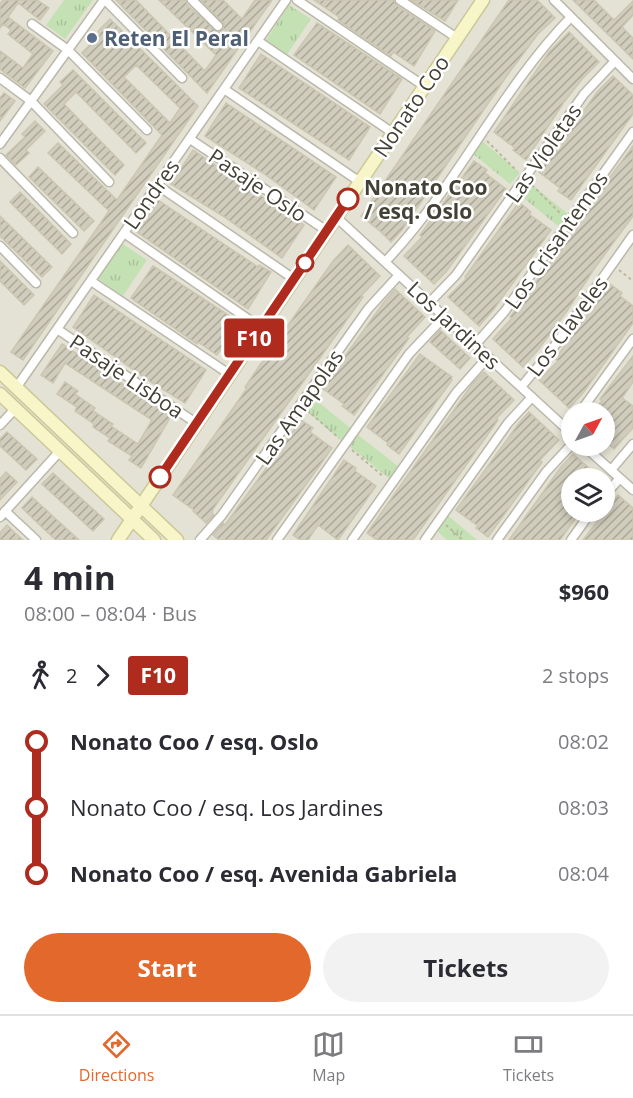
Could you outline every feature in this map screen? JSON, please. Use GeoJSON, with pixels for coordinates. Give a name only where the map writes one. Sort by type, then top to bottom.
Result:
{"type":"FeatureCollection","features":[{"type":"Feature","properties":{"kind":"main road","name":"Nonato Coo"},"geometry":{"type":"LineString","coordinates":[[118,540],[483,0]]}},
{"type":"Feature","properties":{"kind":"main road"},"geometry":{"type":"LineString","coordinates":[[0,372],[177,540]]}},
{"type":"Feature","properties":{"kind":"main road"},"geometry":{"type":"LineString","coordinates":[[0,394],[154,540]]}},
{"type":"Feature","properties":{"kind":"street"},"geometry":{"type":"LineString","coordinates":[[0,144],[105,0],[182,78]]}},
{"type":"Feature","properties":{"kind":"street"},"geometry":{"type":"LineString","coordinates":[[192,0],[218,26]]}},
{"type":"Feature","properties":{"kind":"street","name":"Londres"},"geometry":{"type":"LineString","coordinates":[[16,388],[286,0]]}},
{"type":"Feature","properties":{"kind":"street"},"geometry":{"type":"LineString","coordinates":[[297,0],[424,86]]}},
{"type":"Feature","properties":{"kind":"street"},"geometry":{"type":"LineString","coordinates":[[400,0],[457,38]]}},
{"type":"Feature","properties":{"kind":"street"},"geometry":{"type":"LineString","coordinates":[[554,0],[633,79]]}},
{"type":"Feature","properties":{"kind":"street"},"geometry":{"type":"LineString","coordinates":[[385,262],[415,229],[536,56],[571,17]]}},
{"type":"Feature","properties":{"kind":"street"},"geometry":{"type":"LineString","coordinates":[[32,24],[68,50],[147,130]]}},
{"type":"Feature","properties":{"kind":"street"},"geometry":{"type":"LineString","coordinates":[[258,41],[393,133]]}},
{"type":"Feature","properties":{"kind":"street","name":"Las Violetas"},"geometry":{"type":"LineString","coordinates":[[429,303],[456,275],[584,94],[615,61]]}},
{"type":"Feature","properties":{"kind":"street"},"geometry":{"type":"LineString","coordinates":[[0,78],[31,101],[109,182]]}},
{"type":"Feature","properties":{"kind":"street"},"geometry":{"type":"LineString","coordinates":[[224,89],[360,182]]}},
{"type":"Feature","properties":{"kind":"street","name":"Los Crisantemos"},"geometry":{"type":"LineString","coordinates":[[475,345],[505,311],[633,132]]}},
{"type":"Feature","properties":{"kind":"street","name":"Pasaje Oslo"},"geometry":{"type":"LineString","coordinates":[[190,139],[327,231]]}},
{"type":"Feature","properties":{"kind":"street"},"geometry":{"type":"LineString","coordinates":[[0,158],[73,233]]}},
{"type":"Feature","properties":{"kind":"street"},"geometry":{"type":"LineString","coordinates":[[157,185],[294,279]]}},
{"type":"Feature","properties":{"kind":"street","name":"Los Jardines"},"geometry":{"type":"LineString","coordinates":[[336,217],[532,397],[561,421]]}},
{"type":"Feature","properties":{"kind":"street"},"geometry":{"type":"LineString","coordinates":[[124,233],[261,327]]}},
{"type":"Feature","properties":{"kind":"street","name":"Los Claveles"},"geometry":{"type":"LineString","coordinates":[[521,387],[551,351],[633,235]]}},
{"type":"Feature","properties":{"kind":"street"},"geometry":{"type":"LineString","coordinates":[[0,246],[36,283]]}},
{"type":"Feature","properties":{"kind":"street","name":"Las Amapolas"},"geometry":{"type":"LineString","coordinates":[[200,540],[222,515],[368,309],[399,275]]}},
{"type":"Feature","properties":{"kind":"street"},"geometry":{"type":"LineString","coordinates":[[91,281],[229,374]]}},
{"type":"Feature","properties":{"kind":"street"},"geometry":{"type":"LineString","coordinates":[[278,540],[409,354],[444,316]]}},
{"type":"Feature","properties":{"kind":"street","name":"Pasaje Lisboa"},"geometry":{"type":"LineString","coordinates":[[57,329],[196,423]]}},
{"type":"Feature","properties":{"kind":"street"},"geometry":{"type":"LineString","coordinates":[[587,402],[633,339]]}},
{"type":"Feature","properties":{"kind":"street"},"geometry":{"type":"LineString","coordinates":[[352,540],[456,393],[488,357]]}},
{"type":"Feature","properties":{"kind":"street","name":"Los Claveles"},"geometry":{"type":"LineString","coordinates":[[425,540],[508,423],[532,397]]}},
{"type":"Feature","properties":{"kind":"street"},"geometry":{"type":"LineString","coordinates":[[0,424],[15,409]]}},
{"type":"Feature","properties":{"kind":"street"},"geometry":{"type":"LineString","coordinates":[[613,468],[633,444]]}},
{"type":"Feature","properties":{"kind":"street"},"geometry":{"type":"LineString","coordinates":[[36,540],[2,514],[60,451]]}},
{"type":"Feature","properties":{"kind":"street"},"geometry":{"type":"LineString","coordinates":[[497,540],[546,472],[561,456]]}},
{"type":"Feature","properties":{"kind":"street"},"geometry":{"type":"LineString","coordinates":[[595,456],[609,468]]}},
{"type":"Feature","properties":{"kind":"street"},"geometry":{"type":"LineString","coordinates":[[615,474],[633,490]]}},
{"type":"Feature","properties":{"kind":"street"},"geometry":{"type":"LineString","coordinates":[[615,484],[620,478]]}},
{"type":"Feature","properties":{"kind":"street"},"geometry":{"type":"LineString","coordinates":[[571,540],[584,522]]}},
{"type":"Feature","properties":{"kind":"path"},"geometry":{"type":"LineString","coordinates":[[613,264],[633,281]]}},
{"type":"Feature","properties":{"kind":"path"},"geometry":{"type":"LineString","coordinates":[[440,519],[463,540]]}},
{"type":"Feature","properties":{"kind":"shaded area"},"geometry":{"type":"Polygon","coordinates":[[[0,0],[633,0],[633,540],[0,540],[0,0]]]}},
{"type":"Feature","properties":{"kind":"green space"},"geometry":{"type":"Polygon","coordinates":[[[64,0],[93,0],[65,39],[46,25],[64,0]]]}},
{"type":"Feature","properties":{"kind":"green space"},"geometry":{"type":"Polygon","coordinates":[[[289,5],[311,19],[286,56],[265,42],[289,5]]]}},
{"type":"Feature","properties":{"kind":"green space"},"geometry":{"type":"Polygon","coordinates":[[[482,141],[520,173],[510,184],[472,153],[482,141]]]}},
{"type":"Feature","properties":{"kind":"green space"},"geometry":{"type":"Polygon","coordinates":[[[530,183],[568,214],[558,226],[520,195],[530,183]]]}},
{"type":"Feature","properties":{"kind":"green space"},"geometry":{"type":"Polygon","coordinates":[[[121,243],[147,260],[123,296],[97,278],[121,243]]]}},
{"type":"Feature","properties":{"kind":"green space"},"geometry":{"type":"Polygon","coordinates":[[[312,397],[353,430],[343,442],[303,408],[312,397]]]}},
{"type":"Feature","properties":{"kind":"green space"},"geometry":{"type":"Polygon","coordinates":[[[358,435],[399,467],[390,479],[349,446],[358,435]]]}},
{"type":"Feature","properties":{"kind":"green space"},"geometry":{"type":"Polygon","coordinates":[[[446,514],[477,540],[447,540],[436,530],[446,514]]]}},
{"type":"Feature","properties":{"kind":"building"},"geometry":{"type":"Polygon","coordinates":[[[3,0],[37,0],[49,8],[40,20],[18,3],[8,17],[53,51],[25,88],[0,69],[0,51],[23,68],[33,54],[8,34],[11,30],[3,24],[0,28],[0,4],[3,0]]]}},
{"type":"Feature","properties":{"kind":"building"},"geometry":{"type":"Polygon","coordinates":[[[116,0],[136,0],[205,71],[216,55],[159,0],[186,0],[187,5],[217,32],[223,30],[224,24],[201,0],[223,0],[242,19],[255,0],[272,0],[207,93],[116,0]]]}},
{"type":"Feature","properties":{"kind":"building"},"geometry":{"type":"Polygon","coordinates":[[[314,0],[394,0],[396,5],[435,31],[414,66],[393,52],[391,56],[338,20],[339,17],[314,0]]]}},
{"type":"Feature","properties":{"kind":"building"},"geometry":{"type":"Polygon","coordinates":[[[411,0],[458,0],[445,21],[411,0]]]}},
{"type":"Feature","properties":{"kind":"building"},"geometry":{"type":"Polygon","coordinates":[[[509,0],[537,0],[555,18],[538,34],[506,77],[402,230],[391,242],[361,216],[509,0]]]}},
{"type":"Feature","properties":{"kind":"building"},"geometry":{"type":"Polygon","coordinates":[[[573,0],[594,0],[614,20],[633,1],[633,15],[622,27],[633,38],[633,59],[573,0]]]}},
{"type":"Feature","properties":{"kind":"building"},"geometry":{"type":"Polygon","coordinates":[[[110,19],[198,106],[23,360],[11,352],[109,211],[48,153],[58,143],[117,200],[162,135],[82,53],[100,34],[98,31],[110,19]],[[136,65],[124,77],[170,123],[180,108],[136,65]]]}},
{"type":"Feature","properties":{"kind":"building"},"geometry":{"type":"Polygon","coordinates":[[[317,23],[402,79],[380,114],[294,55],[317,23]]]}},
{"type":"Feature","properties":{"kind":"building"},"geometry":{"type":"Polygon","coordinates":[[[569,32],[599,62],[564,102],[526,160],[494,132],[549,52],[569,32]]]}},
{"type":"Feature","properties":{"kind":"building"},"geometry":{"type":"Polygon","coordinates":[[[261,54],[370,127],[349,160],[239,88],[261,54]]]}},
{"type":"Feature","properties":{"kind":"building"},"geometry":{"type":"Polygon","coordinates":[[[73,70],[146,143],[136,153],[76,92],[64,104],[124,165],[115,175],[44,104],[63,85],[60,82],[73,70]]]}},
{"type":"Feature","properties":{"kind":"building"},"geometry":{"type":"Polygon","coordinates":[[[613,76],[633,95],[633,114],[571,200],[539,172],[598,91],[613,76]]]}},
{"type":"Feature","properties":{"kind":"building"},"geometry":{"type":"Polygon","coordinates":[[[4,93],[15,101],[0,121],[0,98],[4,93]]]}},
{"type":"Feature","properties":{"kind":"building"},"geometry":{"type":"Polygon","coordinates":[[[226,103],[336,177],[314,210],[263,173],[205,136],[226,103]]]}},
{"type":"Feature","properties":{"kind":"building"},"geometry":{"type":"Polygon","coordinates":[[[35,121],[45,131],[26,150],[29,153],[16,165],[6,155],[25,137],[22,134],[35,121]]]}},
{"type":"Feature","properties":{"kind":"building"},"geometry":{"type":"Polygon","coordinates":[[[633,146],[633,216],[567,311],[523,367],[493,339],[512,318],[510,317],[555,256],[568,234],[633,146]]]}},
{"type":"Feature","properties":{"kind":"building"},"geometry":{"type":"Polygon","coordinates":[[[193,150],[304,225],[282,258],[223,216],[171,184],[193,150]]]}},
{"type":"Feature","properties":{"kind":"building"},"geometry":{"type":"Polygon","coordinates":[[[474,161],[506,189],[446,272],[434,284],[404,256],[422,237],[420,235],[474,161]]]}},
{"type":"Feature","properties":{"kind":"building"},"geometry":{"type":"Polygon","coordinates":[[[38,167],[94,221],[84,231],[29,177],[38,167]]]}},
{"type":"Feature","properties":{"kind":"building"},"geometry":{"type":"Polygon","coordinates":[[[20,192],[71,244],[62,254],[10,202],[20,192]]]}},
{"type":"Feature","properties":{"kind":"building"},"geometry":{"type":"Polygon","coordinates":[[[158,200],[258,267],[259,265],[271,272],[248,309],[137,232],[158,200]]]}},
{"type":"Feature","properties":{"kind":"building"},"geometry":{"type":"Polygon","coordinates":[[[519,202],[531,212],[529,214],[551,230],[479,326],[448,297],[467,278],[465,277],[519,202]]]}},
{"type":"Feature","properties":{"kind":"building"},"geometry":{"type":"Polygon","coordinates":[[[0,216],[52,267],[42,277],[0,236],[0,216]]]}},
{"type":"Feature","properties":{"kind":"building"},"geometry":{"type":"Polygon","coordinates":[[[348,245],[380,276],[361,296],[363,297],[213,509],[214,515],[206,523],[194,510],[173,495],[247,388],[245,387],[260,365],[333,261],[348,245]]]}},
{"type":"Feature","properties":{"kind":"building"},"geometry":{"type":"Polygon","coordinates":[[[0,261],[34,295],[24,305],[0,281],[0,261]]]}},
{"type":"Feature","properties":{"kind":"building"},"geometry":{"type":"Polygon","coordinates":[[[153,266],[239,322],[217,355],[198,342],[197,344],[131,298],[153,266]]]}},
{"type":"Feature","properties":{"kind":"building"},"geometry":{"type":"Polygon","coordinates":[[[610,284],[633,306],[633,323],[575,402],[563,402],[539,380],[558,361],[555,359],[610,284]]]}},
{"type":"Feature","properties":{"kind":"building"},"geometry":{"type":"Polygon","coordinates":[[[395,289],[425,317],[407,337],[409,338],[354,415],[342,406],[344,404],[322,388],[395,289]]]}},
{"type":"Feature","properties":{"kind":"building"},"geometry":{"type":"Polygon","coordinates":[[[94,295],[206,370],[185,403],[73,327],[94,295]]]}},
{"type":"Feature","properties":{"kind":"building"},"geometry":{"type":"Polygon","coordinates":[[[440,330],[470,358],[460,369],[430,342],[440,330]]]}},
{"type":"Feature","properties":{"kind":"building"},"geometry":{"type":"Polygon","coordinates":[[[62,344],[171,416],[141,468],[129,460],[132,456],[108,441],[110,438],[75,411],[77,407],[57,394],[65,382],[78,391],[75,394],[95,408],[93,411],[138,444],[152,420],[65,363],[53,383],[41,375],[62,344]]]}},
{"type":"Feature","properties":{"kind":"building"},"geometry":{"type":"Polygon","coordinates":[[[420,354],[452,377],[452,380],[399,454],[367,427],[420,354]]]}},
{"type":"Feature","properties":{"kind":"building"},"geometry":{"type":"Polygon","coordinates":[[[633,356],[633,382],[622,398],[633,406],[633,428],[615,448],[615,402],[601,402],[600,399],[633,356]]]}},
{"type":"Feature","properties":{"kind":"building"},"geometry":{"type":"Polygon","coordinates":[[[484,372],[514,400],[496,419],[498,420],[413,540],[377,540],[367,533],[473,383],[484,372]]]}},
{"type":"Feature","properties":{"kind":"building"},"geometry":{"type":"Polygon","coordinates":[[[529,412],[559,440],[540,460],[542,462],[488,537],[476,528],[478,526],[456,510],[529,412]]]}},
{"type":"Feature","properties":{"kind":"building"},"geometry":{"type":"Polygon","coordinates":[[[301,420],[313,428],[310,432],[332,448],[266,540],[219,540],[213,535],[223,523],[225,525],[301,420]]]}},
{"type":"Feature","properties":{"kind":"building"},"geometry":{"type":"Polygon","coordinates":[[[7,432],[37,459],[26,470],[0,446],[0,439],[7,432]]]}},
{"type":"Feature","properties":{"kind":"building"},"geometry":{"type":"Polygon","coordinates":[[[571,456],[575,456],[589,468],[561,468],[561,522],[573,522],[560,540],[509,540],[561,467],[571,456]]]}},
{"type":"Feature","properties":{"kind":"building"},"geometry":{"type":"Polygon","coordinates":[[[344,460],[376,486],[338,540],[318,525],[308,540],[300,540],[293,535],[344,460]]]}},
{"type":"Feature","properties":{"kind":"building"},"geometry":{"type":"Polygon","coordinates":[[[6,472],[17,482],[0,500],[0,479],[6,472]]]}},
{"type":"Feature","properties":{"kind":"building"},"geometry":{"type":"Polygon","coordinates":[[[53,473],[104,519],[93,531],[42,484],[53,473]]]}},
{"type":"Feature","properties":{"kind":"building"},"geometry":{"type":"Polygon","coordinates":[[[618,495],[633,508],[633,540],[583,540],[597,522],[615,522],[615,499],[618,495]]]}},
{"type":"Feature","properties":{"kind":"building"},"geometry":{"type":"Polygon","coordinates":[[[32,497],[79,540],[56,540],[46,531],[22,508],[32,497]]]}},
{"type":"Feature","properties":{"kind":"building"},"geometry":{"type":"Polygon","coordinates":[[[7,525],[23,540],[0,540],[0,533],[7,525]]]}},
{"type":"Feature","properties":{"kind":"bus line","name":"F10"},"geometry":{"type":"LineString","coordinates":[[160,477],[348,199]]}},
{"type":"Feature","properties":{"kind":"place","name":"Reten El Peral"},"geometry":{"type":"Point","coordinates":[92,38]}},
{"type":"Feature","properties":{"kind":"place","name":"Nonato Coo / esq. Oslo"},"geometry":{"type":"Point","coordinates":[348,199]}}]}
